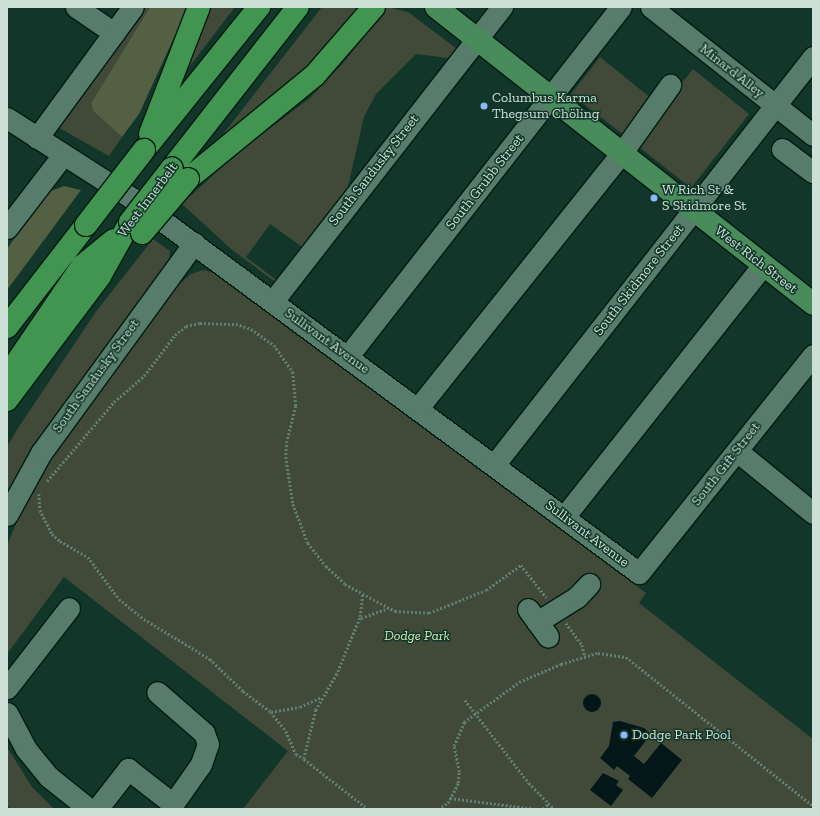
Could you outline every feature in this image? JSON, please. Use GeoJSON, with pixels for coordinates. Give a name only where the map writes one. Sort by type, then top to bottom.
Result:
{"type":"FeatureCollection","features":[{"type":"Feature","properties":{"kind":"highway"},"geometry":{"type":"LineString","coordinates":[[144,150],[199,7]]}},
{"type":"Feature","properties":{"kind":"highway"},"geometry":{"type":"LineString","coordinates":[[7,326],[144,150],[259,7]]}},
{"type":"Feature","properties":{"kind":"highway","name":"West Innerbelt"},"geometry":{"type":"LineString","coordinates":[[131,230],[180,174],[298,7]]}},
{"type":"Feature","properties":{"kind":"highway"},"geometry":{"type":"LineString","coordinates":[[180,174],[315,75],[374,7]]}},
{"type":"Feature","properties":{"kind":"highway"},"geometry":{"type":"LineString","coordinates":[[7,416],[14,378],[100,276],[131,230]]}},
{"type":"Feature","properties":{"kind":"highway"},"geometry":{"type":"LineString","coordinates":[[7,400],[14,378],[82,266],[131,230]]}},
{"type":"Feature","properties":{"kind":"main road","name":"West Rich Street"},"geometry":{"type":"LineString","coordinates":[[436,7],[762,266],[813,304]]}},
{"type":"Feature","properties":{"kind":"street"},"geometry":{"type":"LineString","coordinates":[[76,7],[114,33]]}},
{"type":"Feature","properties":{"kind":"street"},"geometry":{"type":"LineString","coordinates":[[37,138],[133,7]]}},
{"type":"Feature","properties":{"kind":"street","name":"South Sandusky Street"},"geometry":{"type":"LineString","coordinates":[[272,301],[502,7]]}},
{"type":"Feature","properties":{"kind":"street","name":"South Grubb Street"},"geometry":{"type":"LineString","coordinates":[[348,356],[551,99],[621,7]]}},
{"type":"Feature","properties":{"kind":"street","name":"Minard Alley"},"geometry":{"type":"LineString","coordinates":[[651,7],[813,135]]}},
{"type":"Feature","properties":{"kind":"street","name":"South Skidmore Street"},"geometry":{"type":"LineString","coordinates":[[494,465],[813,57]]}},
{"type":"Feature","properties":{"kind":"street"},"geometry":{"type":"LineString","coordinates":[[418,408],[621,154],[670,85]]}},
{"type":"Feature","properties":{"kind":"street","name":"Sullivant Avenue"},"geometry":{"type":"LineString","coordinates":[[7,118],[133,199],[194,242],[640,573]]}},
{"type":"Feature","properties":{"kind":"street"},"geometry":{"type":"LineString","coordinates":[[782,149],[813,172]]}},
{"type":"Feature","properties":{"kind":"street"},"geometry":{"type":"LineString","coordinates":[[7,228],[64,156]]}},
{"type":"Feature","properties":{"kind":"street","name":"South Sandusky Street"},"geometry":{"type":"LineString","coordinates":[[7,515],[41,453],[194,242]]}},
{"type":"Feature","properties":{"kind":"street"},"geometry":{"type":"LineString","coordinates":[[564,517],[762,266]]}},
{"type":"Feature","properties":{"kind":"street","name":"South Gift Street"},"geometry":{"type":"LineString","coordinates":[[640,573],[813,355]]}},
{"type":"Feature","properties":{"kind":"street"},"geometry":{"type":"LineString","coordinates":[[737,451],[813,513]]}},
{"type":"Feature","properties":{"kind":"street"},"geometry":{"type":"LineString","coordinates":[[538,622],[577,597],[589,584]]}},
{"type":"Feature","properties":{"kind":"street"},"geometry":{"type":"LineString","coordinates":[[7,688],[69,608]]}},
{"type":"Feature","properties":{"kind":"street"},"geometry":{"type":"LineString","coordinates":[[97,809],[128,769],[168,806],[190,782],[201,764],[208,744],[204,733],[193,720],[157,692]]}},
{"type":"Feature","properties":{"kind":"street"},"geometry":{"type":"LineString","coordinates":[[7,713],[26,749],[49,777],[89,809]]}},
{"type":"Feature","properties":{"kind":"path"},"geometry":{"type":"LineString","coordinates":[[42,487],[114,402],[144,376],[175,335],[186,326],[200,323],[236,324],[251,329],[274,345],[293,372],[296,406],[287,441],[286,457],[293,504],[299,524],[308,543],[326,566],[345,584],[395,612],[429,613],[486,590],[521,564],[582,645],[585,657]]}},
{"type":"Feature","properties":{"kind":"path"},"geometry":{"type":"LineString","coordinates":[[40,492],[40,510],[52,534],[60,541],[88,556],[119,599],[144,619],[210,659],[243,691],[270,712],[286,731],[296,754],[368,809]]}},
{"type":"Feature","properties":{"kind":"path"},"geometry":{"type":"LineString","coordinates":[[304,760],[322,696],[337,674],[360,618],[363,595]]}},
{"type":"Feature","properties":{"kind":"path"},"geometry":{"type":"LineString","coordinates":[[360,618],[388,608]]}},
{"type":"Feature","properties":{"kind":"path"},"geometry":{"type":"LineString","coordinates":[[438,809],[450,798],[458,783],[459,772],[454,746],[464,722],[519,682],[598,653],[626,657],[813,806]]}},
{"type":"Feature","properties":{"kind":"path"},"geometry":{"type":"LineString","coordinates":[[270,712],[300,707],[322,696]]}},
{"type":"Feature","properties":{"kind":"path"},"geometry":{"type":"LineString","coordinates":[[465,700],[548,804],[554,809]]}},
{"type":"Feature","properties":{"kind":"path"},"geometry":{"type":"LineString","coordinates":[[450,798],[536,809]]}},
{"type":"Feature","properties":{"kind":"path"},"geometry":{"type":"LineString","coordinates":[[542,809],[548,804]]}},
{"type":"Feature","properties":{"kind":"green space"},"geometry":{"type":"Polygon","coordinates":[[[144,7],[150,7],[91,103],[93,111],[122,137],[109,156],[54,125],[144,7]]]}},
{"type":"Feature","properties":{"kind":"green space"},"geometry":{"type":"Polygon","coordinates":[[[150,7],[188,7],[139,114],[122,137],[93,111],[91,103],[150,7]]]}},
{"type":"Feature","properties":{"kind":"green space"},"geometry":{"type":"Polygon","coordinates":[[[207,7],[235,7],[180,79],[207,7]]]}},
{"type":"Feature","properties":{"kind":"green space"},"geometry":{"type":"Polygon","coordinates":[[[322,7],[359,7],[306,70],[224,142],[220,138],[322,7]]]}},
{"type":"Feature","properties":{"kind":"green space"},"geometry":{"type":"Polygon","coordinates":[[[387,7],[408,12],[457,49],[456,59],[416,54],[376,94],[364,117],[346,195],[305,249],[270,224],[246,257],[280,283],[278,284],[231,249],[182,204],[237,153],[310,98],[345,61],[371,27],[378,12],[387,7]]]}},
{"type":"Feature","properties":{"kind":"green space"},"geometry":{"type":"Polygon","coordinates":[[[600,57],[657,103],[629,139],[571,94],[600,57]]]}},
{"type":"Feature","properties":{"kind":"green space"},"geometry":{"type":"Polygon","coordinates":[[[693,69],[749,114],[691,188],[634,143],[693,69]]]}},
{"type":"Feature","properties":{"kind":"green space"},"geometry":{"type":"Polygon","coordinates":[[[64,186],[81,190],[7,290],[7,249],[40,201],[51,191],[64,186]]]}},
{"type":"Feature","properties":{"kind":"green space"},"geometry":{"type":"Polygon","coordinates":[[[153,239],[170,251],[168,268],[7,499],[7,447],[18,428],[95,313],[153,239]]]}},
{"type":"Feature","properties":{"kind":"green space","name":"Dodge Park"},"geometry":{"type":"Polygon","coordinates":[[[203,270],[219,274],[646,593],[639,603],[813,739],[813,809],[243,809],[288,751],[64,577],[7,654],[7,545],[35,479],[179,284],[191,274],[203,270]]]}},
{"type":"Feature","properties":{"kind":"green space"},"geometry":{"type":"Polygon","coordinates":[[[7,747],[32,787],[54,809],[10,809],[7,804],[7,747]]]}},
{"type":"Feature","properties":{"kind":"shaded area"},"geometry":{"type":"Polygon","coordinates":[[[592,694],[598,697],[601,703],[598,709],[592,712],[586,709],[583,703],[586,697],[592,694]]]}},
{"type":"Feature","properties":{"kind":"shaded area"},"geometry":{"type":"Polygon","coordinates":[[[620,721],[644,728],[651,734],[634,756],[644,764],[661,743],[682,760],[652,798],[628,779],[630,776],[617,766],[614,770],[600,758],[609,746],[613,722],[620,721]]]}},
{"type":"Feature","properties":{"kind":"shaded area"},"geometry":{"type":"Polygon","coordinates":[[[603,773],[619,781],[616,785],[623,790],[611,806],[590,790],[603,773]]]}},
{"type":"Feature","properties":{"kind":"place","name":"Columbus Karma Thegsum Chöling"},"geometry":{"type":"Point","coordinates":[484,106]}},
{"type":"Feature","properties":{"kind":"place","name":"W Rich St & S Skidmore St"},"geometry":{"type":"Point","coordinates":[654,198]}},
{"type":"Feature","properties":{"kind":"place","name":"Dodge Park Pool"},"geometry":{"type":"Point","coordinates":[624,735]}}]}
